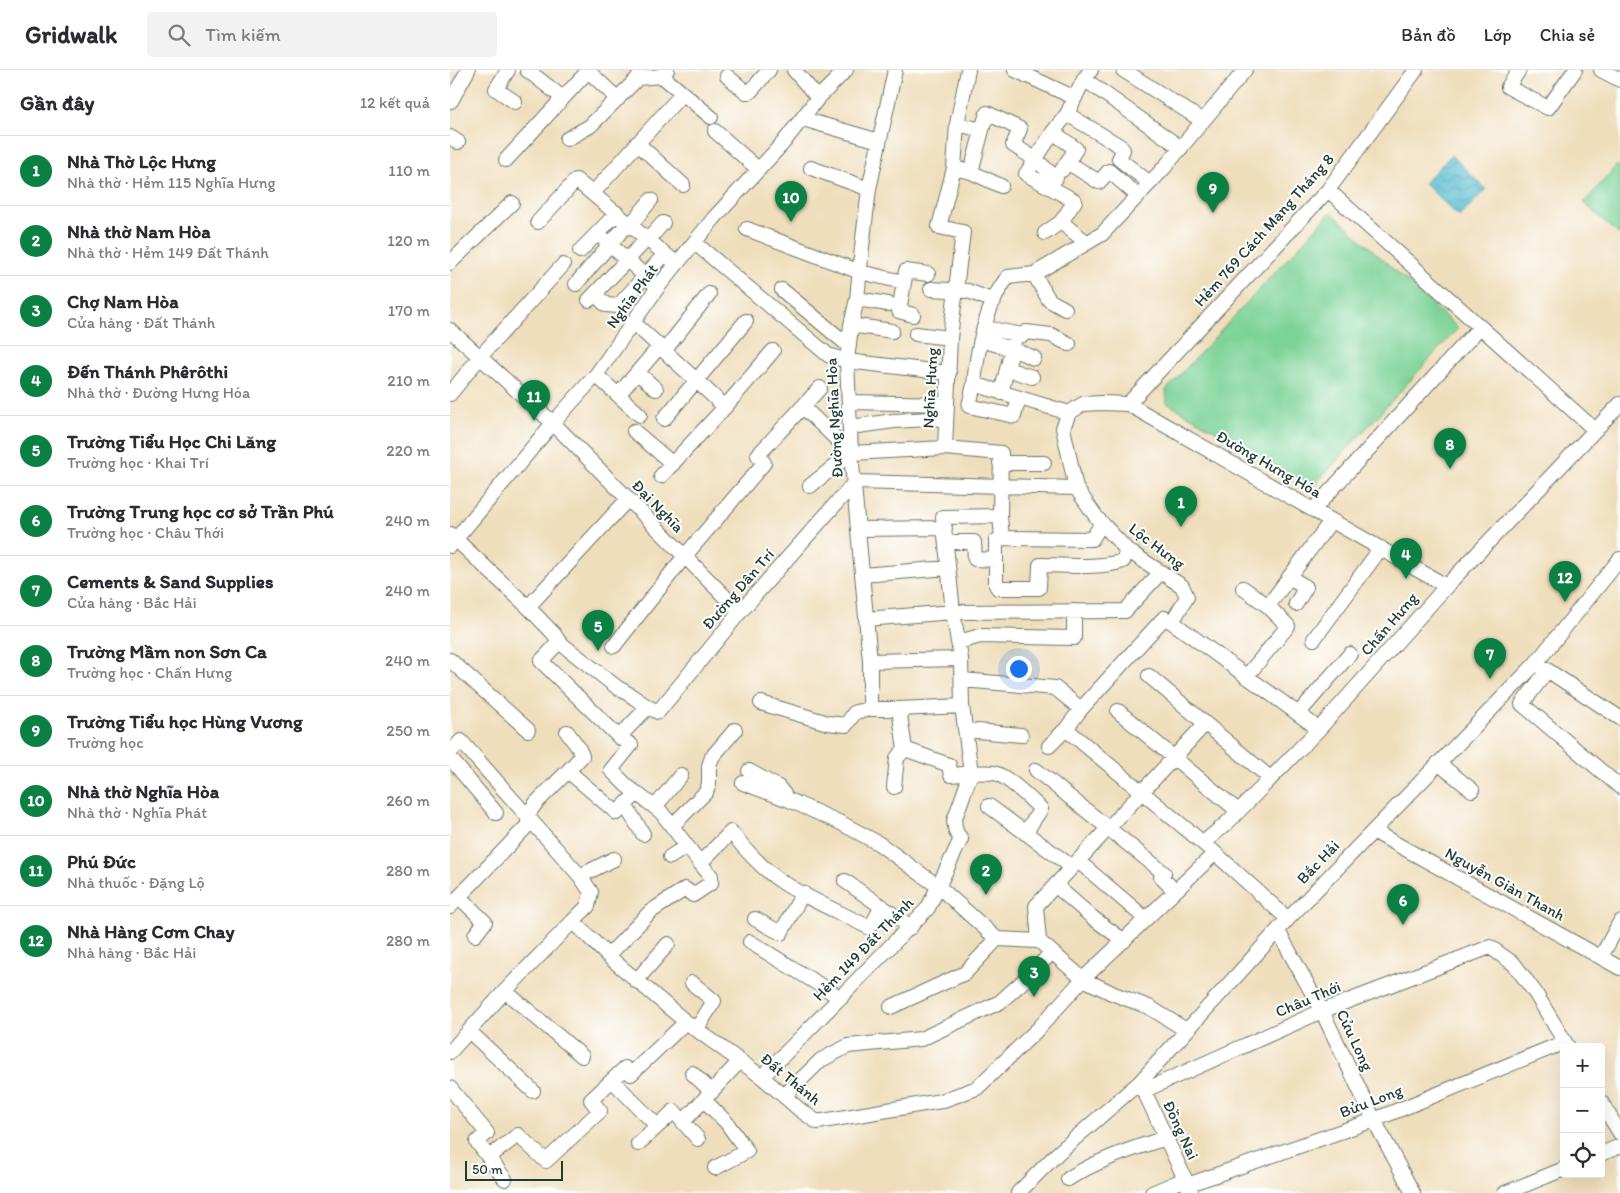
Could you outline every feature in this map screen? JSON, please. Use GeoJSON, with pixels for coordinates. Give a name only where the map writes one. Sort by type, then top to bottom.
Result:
{"type":"FeatureCollection","features":[{"type":"Feature","properties":{"kind":"street"},"geometry":{"type":"LineString","coordinates":[[451,101],[468,70]]}},
{"type":"Feature","properties":{"kind":"street"},"geometry":{"type":"LineString","coordinates":[[508,70],[496,89],[515,102]]}},
{"type":"Feature","properties":{"kind":"street"},"geometry":{"type":"LineString","coordinates":[[527,70],[563,98]]}},
{"type":"Feature","properties":{"kind":"street"},"geometry":{"type":"LineString","coordinates":[[727,76],[746,92],[750,92],[769,70]]}},
{"type":"Feature","properties":{"kind":"street"},"geometry":{"type":"LineString","coordinates":[[794,70],[818,98]]}},
{"type":"Feature","properties":{"kind":"street","name":"Nghĩa Phát"},"geometry":{"type":"LineString","coordinates":[[452,540],[596,375],[658,287],[715,217],[783,143],[818,98],[846,70]]}},
{"type":"Feature","properties":{"kind":"street","name":"Đường Nghĩa Hòa"},"geometry":{"type":"LineString","coordinates":[[870,709],[870,661],[851,453],[850,402],[846,361],[857,299],[870,189],[895,70]]}},
{"type":"Feature","properties":{"kind":"street","name":"Nghĩa Hưng"},"geometry":{"type":"LineString","coordinates":[[968,70],[957,124],[954,168],[939,227],[963,232],[950,338],[945,448],[1001,453],[1000,463]]}},
{"type":"Feature","properties":{"kind":"street"},"geometry":{"type":"LineString","coordinates":[[1015,70],[1074,98]]}},
{"type":"Feature","properties":{"kind":"street"},"geometry":{"type":"LineString","coordinates":[[1124,70],[1203,121]]}},
{"type":"Feature","properties":{"kind":"street"},"geometry":{"type":"LineString","coordinates":[[1019,398],[1014,416],[969,406],[974,384],[977,351],[994,301],[1008,276],[1034,274],[1102,234],[1181,148],[1245,70]]}},
{"type":"Feature","properties":{"kind":"street","name":"Hẻm 769 Cách Mạng Tháng 8"},"geometry":{"type":"LineString","coordinates":[[1128,404],[1328,190],[1416,70]]}},
{"type":"Feature","properties":{"kind":"street"},"geometry":{"type":"LineString","coordinates":[[1519,70],[1508,87],[1548,108],[1574,70]]}},
{"type":"Feature","properties":{"kind":"street"},"geometry":{"type":"LineString","coordinates":[[1602,70],[1620,80]]}},
{"type":"Feature","properties":{"kind":"street"},"geometry":{"type":"LineString","coordinates":[[506,160],[587,71],[618,98]]}},
{"type":"Feature","properties":{"kind":"street"},"geometry":{"type":"LineString","coordinates":[[567,139],[590,126],[638,78],[664,73],[682,94],[711,117]]}},
{"type":"Feature","properties":{"kind":"street"},"geometry":{"type":"LineString","coordinates":[[1054,182],[1026,174],[1067,114],[1088,75],[1181,148]]}},
{"type":"Feature","properties":{"kind":"street"},"geometry":{"type":"LineString","coordinates":[[592,193],[682,94]]}},
{"type":"Feature","properties":{"kind":"street"},"geometry":{"type":"LineString","coordinates":[[971,172],[987,113],[1020,129],[1013,144],[1035,159],[1054,182],[1075,201],[1061,222],[1045,233]]}},
{"type":"Feature","properties":{"kind":"street"},"geometry":{"type":"LineString","coordinates":[[1067,114],[1120,146],[1123,150],[1119,159],[1150,183]]}},
{"type":"Feature","properties":{"kind":"street"},"geometry":{"type":"LineString","coordinates":[[803,118],[879,141]]}},
{"type":"Feature","properties":{"kind":"street"},"geometry":{"type":"LineString","coordinates":[[957,124],[982,130]]}},
{"type":"Feature","properties":{"kind":"street"},"geometry":{"type":"LineString","coordinates":[[715,132],[758,169]]}},
{"type":"Feature","properties":{"kind":"street"},"geometry":{"type":"LineString","coordinates":[[1053,132],[1076,149],[1054,182]]}},
{"type":"Feature","properties":{"kind":"street"},"geometry":{"type":"LineString","coordinates":[[637,143],[683,185]]}},
{"type":"Feature","properties":{"kind":"street"},"geometry":{"type":"LineString","coordinates":[[1067,162],[1099,182],[1109,171],[1138,196]]}},
{"type":"Feature","properties":{"kind":"street"},"geometry":{"type":"LineString","coordinates":[[811,168],[870,189]]}},
{"type":"Feature","properties":{"kind":"street"},"geometry":{"type":"LineString","coordinates":[[954,168],[971,172],[1001,186]]}},
{"type":"Feature","properties":{"kind":"street"},"geometry":{"type":"LineString","coordinates":[[538,222],[576,180],[677,264]]}},
{"type":"Feature","properties":{"kind":"street"},"geometry":{"type":"LineString","coordinates":[[1328,190],[1595,430]]}},
{"type":"Feature","properties":{"kind":"street"},"geometry":{"type":"LineString","coordinates":[[576,284],[650,200]]}},
{"type":"Feature","properties":{"kind":"street"},"geometry":{"type":"LineString","coordinates":[[450,263],[512,203]]}},
{"type":"Feature","properties":{"kind":"street"},"geometry":{"type":"LineString","coordinates":[[580,251],[617,213]]}},
{"type":"Feature","properties":{"kind":"street"},"geometry":{"type":"LineString","coordinates":[[1061,222],[1086,242]]}},
{"type":"Feature","properties":{"kind":"street"},"geometry":{"type":"LineString","coordinates":[[663,223],[592,297],[606,305],[618,306],[665,254]]}},
{"type":"Feature","properties":{"kind":"street"},"geometry":{"type":"LineString","coordinates":[[748,229],[860,272],[904,282]]}},
{"type":"Feature","properties":{"kind":"street"},"geometry":{"type":"LineString","coordinates":[[598,234],[658,287]]}},
{"type":"Feature","properties":{"kind":"street"},"geometry":{"type":"LineString","coordinates":[[695,243],[828,355],[846,361],[949,374]]}},
{"type":"Feature","properties":{"kind":"street"},"geometry":{"type":"LineString","coordinates":[[450,394],[563,265]]}},
{"type":"Feature","properties":{"kind":"street"},"geometry":{"type":"LineString","coordinates":[[913,315],[899,311],[906,271],[928,274]]}},
{"type":"Feature","properties":{"kind":"street"},"geometry":{"type":"LineString","coordinates":[[1034,274],[1049,300],[1065,309]]}},
{"type":"Feature","properties":{"kind":"street"},"geometry":{"type":"LineString","coordinates":[[931,289],[968,291],[994,301]]}},
{"type":"Feature","properties":{"kind":"street"},"geometry":{"type":"LineString","coordinates":[[782,290],[849,346]]}},
{"type":"Feature","properties":{"kind":"street"},"geometry":{"type":"LineString","coordinates":[[618,395],[709,294]]}},
{"type":"Feature","properties":{"kind":"street"},"geometry":{"type":"LineString","coordinates":[[857,299],[888,304]]}},
{"type":"Feature","properties":{"kind":"street"},"geometry":{"type":"LineString","coordinates":[[664,419],[746,321]]}},
{"type":"Feature","properties":{"kind":"street"},"geometry":{"type":"LineString","coordinates":[[634,323],[725,407]]}},
{"type":"Feature","properties":{"kind":"street"},"geometry":{"type":"LineString","coordinates":[[851,325],[892,331]]}},
{"type":"Feature","properties":{"kind":"street"},"geometry":{"type":"LineString","coordinates":[[1313,510],[1480,327]]}},
{"type":"Feature","properties":{"kind":"street","name":"Đại Nghĩa"},"geometry":{"type":"LineString","coordinates":[[450,330],[553,423],[740,612]]}},
{"type":"Feature","properties":{"kind":"street"},"geometry":{"type":"LineString","coordinates":[[983,334],[1023,335],[1026,332],[1050,335],[1069,344]]}},
{"type":"Feature","properties":{"kind":"street"},"geometry":{"type":"LineString","coordinates":[[916,334],[950,338]]}},
{"type":"Feature","properties":{"kind":"street"},"geometry":{"type":"LineString","coordinates":[[983,334],[1034,358]]}},
{"type":"Feature","properties":{"kind":"street"},"geometry":{"type":"LineString","coordinates":[[1001,393],[1016,334]]}},
{"type":"Feature","properties":{"kind":"street"},"geometry":{"type":"LineString","coordinates":[[661,476],[725,407],[773,351]]}},
{"type":"Feature","properties":{"kind":"street"},"geometry":{"type":"LineString","coordinates":[[1007,369],[1032,377]]}},
{"type":"Feature","properties":{"kind":"street"},"geometry":{"type":"LineString","coordinates":[[637,372],[656,389]]}},
{"type":"Feature","properties":{"kind":"street"},"geometry":{"type":"LineString","coordinates":[[596,375],[640,414]]}},
{"type":"Feature","properties":{"kind":"street"},"geometry":{"type":"LineString","coordinates":[[974,384],[1069,413]]}},
{"type":"Feature","properties":{"kind":"street"},"geometry":{"type":"LineString","coordinates":[[614,646],[684,557],[764,463],[758,455],[820,388]]}},
{"type":"Feature","properties":{"kind":"street"},"geometry":{"type":"LineString","coordinates":[[850,402],[947,404]]}},
{"type":"Feature","properties":{"kind":"street","name":"Đường Hưng Hóa"},"geometry":{"type":"LineString","coordinates":[[1069,413],[1083,404],[1101,402],[1128,404],[1446,586]]}},
{"type":"Feature","properties":{"kind":"street","name":"Chấn Hưng"},"geometry":{"type":"LineString","coordinates":[[1203,843],[1227,823],[1319,730],[1446,586],[1620,404]]}},
{"type":"Feature","properties":{"kind":"street"},"geometry":{"type":"LineString","coordinates":[[803,407],[851,453]]}},
{"type":"Feature","properties":{"kind":"street","name":"Lộc Hưng"},"geometry":{"type":"LineString","coordinates":[[1069,413],[1063,428],[1076,488],[1102,523],[1128,550],[1182,586],[1187,598],[1172,622]]}},
{"type":"Feature","properties":{"kind":"street"},"geometry":{"type":"LineString","coordinates":[[850,427],[894,421],[946,418]]}},
{"type":"Feature","properties":{"kind":"street"},"geometry":{"type":"LineString","coordinates":[[634,431],[673,464]]}},
{"type":"Feature","properties":{"kind":"street"},"geometry":{"type":"LineString","coordinates":[[810,486],[851,453],[945,448]]}},
{"type":"Feature","properties":{"kind":"street"},"geometry":{"type":"LineString","coordinates":[[1002,538],[1000,463],[1044,463]]}},
{"type":"Feature","properties":{"kind":"street"},"geometry":{"type":"LineString","coordinates":[[855,482],[1076,488]]}},
{"type":"Feature","properties":{"kind":"street","name":"Đường Dân Trí"},"geometry":{"type":"LineString","coordinates":[[647,708],[658,712],[740,612],[855,482]]}},
{"type":"Feature","properties":{"kind":"street"},"geometry":{"type":"LineString","coordinates":[[528,607],[628,499]]}},
{"type":"Feature","properties":{"kind":"street"},"geometry":{"type":"LineString","coordinates":[[971,773],[962,706],[961,659],[953,612],[943,517],[1000,516]]}},
{"type":"Feature","properties":{"kind":"street"},"geometry":{"type":"LineString","coordinates":[[1268,606],[1332,521]]}},
{"type":"Feature","properties":{"kind":"street"},"geometry":{"type":"LineString","coordinates":[[1102,523],[1092,539],[1002,538],[996,541],[996,585],[998,588],[1039,588],[1040,565],[1117,563],[1123,561],[1128,550]]}},
{"type":"Feature","properties":{"kind":"street"},"geometry":{"type":"LineString","coordinates":[[859,529],[945,535],[974,542],[975,559],[995,560]]}},
{"type":"Feature","properties":{"kind":"street"},"geometry":{"type":"LineString","coordinates":[[452,540],[528,607],[554,634],[558,642],[647,708],[619,737]]}},
{"type":"Feature","properties":{"kind":"street"},"geometry":{"type":"LineString","coordinates":[[1314,639],[1381,548]]}},
{"type":"Feature","properties":{"kind":"street","name":"Bắc Hải"},"geometry":{"type":"LineString","coordinates":[[1018,1193],[1031,1179],[1142,1086],[1186,1030],[1288,919],[1438,763],[1542,667],[1620,559]]}},
{"type":"Feature","properties":{"kind":"street"},"geometry":{"type":"LineString","coordinates":[[862,575],[948,568]]}},
{"type":"Feature","properties":{"kind":"street"},"geometry":{"type":"LineString","coordinates":[[866,619],[953,612],[1125,611],[1161,572]]}},
{"type":"Feature","properties":{"kind":"street"},"geometry":{"type":"LineString","coordinates":[[1289,577],[1306,587],[1296,604]]}},
{"type":"Feature","properties":{"kind":"street"},"geometry":{"type":"LineString","coordinates":[[1243,588],[1268,606],[1288,626],[1246,677]]}},
{"type":"Feature","properties":{"kind":"street"},"geometry":{"type":"LineString","coordinates":[[958,642],[980,636],[1074,638],[1074,611]]}},
{"type":"Feature","properties":{"kind":"street"},"geometry":{"type":"LineString","coordinates":[[1049,746],[1164,618],[1319,730]]}},
{"type":"Feature","properties":{"kind":"street"},"geometry":{"type":"LineString","coordinates":[[558,642],[541,661],[619,737],[631,745],[611,770],[661,812],[711,876],[711,883],[693,895],[685,889],[650,912],[608,956]]}},
{"type":"Feature","properties":{"kind":"street"},"geometry":{"type":"LineString","coordinates":[[1298,714],[1350,654]]}},
{"type":"Feature","properties":{"kind":"street"},"geometry":{"type":"LineString","coordinates":[[870,661],[961,659]]}},
{"type":"Feature","properties":{"kind":"street"},"geometry":{"type":"LineString","coordinates":[[450,660],[528,730]]}},
{"type":"Feature","properties":{"kind":"street"},"geometry":{"type":"LineString","coordinates":[[1620,718],[1542,667],[1522,704],[1620,787]]}},
{"type":"Feature","properties":{"kind":"street"},"geometry":{"type":"LineString","coordinates":[[1149,676],[1270,778]]}},
{"type":"Feature","properties":{"kind":"street"},"geometry":{"type":"LineString","coordinates":[[962,680],[1055,688],[1081,709]]}},
{"type":"Feature","properties":{"kind":"street"},"geometry":{"type":"LineString","coordinates":[[761,703],[828,723],[846,725],[855,712],[870,709],[962,706]]}},
{"type":"Feature","properties":{"kind":"street"},"geometry":{"type":"LineString","coordinates":[[899,709],[905,749]]}},
{"type":"Feature","properties":{"kind":"street"},"geometry":{"type":"LineString","coordinates":[[1118,711],[1172,758],[1238,811]]}},
{"type":"Feature","properties":{"kind":"street"},"geometry":{"type":"LineString","coordinates":[[1039,941],[1036,906],[1205,724]]}},
{"type":"Feature","properties":{"kind":"street"},"geometry":{"type":"LineString","coordinates":[[1066,729],[1215,853],[1288,919]]}},
{"type":"Feature","properties":{"kind":"street"},"geometry":{"type":"LineString","coordinates":[[672,826],[706,792],[709,784],[709,766],[712,757],[735,730]]}},
{"type":"Feature","properties":{"kind":"street"},"geometry":{"type":"LineString","coordinates":[[966,730],[1021,735]]}},
{"type":"Feature","properties":{"kind":"street"},"geometry":{"type":"LineString","coordinates":[[475,934],[485,922],[454,902],[528,825],[528,814],[536,802],[582,756],[567,732]]}},
{"type":"Feature","properties":{"kind":"street"},"geometry":{"type":"LineString","coordinates":[[450,752],[461,741],[528,814],[591,892],[588,906],[505,991],[450,1052]]}},
{"type":"Feature","properties":{"kind":"street"},"geometry":{"type":"LineString","coordinates":[[905,749],[948,765],[951,775],[996,773],[1010,782],[1041,809],[1026,833]]}},
{"type":"Feature","properties":{"kind":"street"},"geometry":{"type":"LineString","coordinates":[[894,787],[897,758],[905,749]]}},
{"type":"Feature","properties":{"kind":"street"},"geometry":{"type":"LineString","coordinates":[[450,758],[496,813]]}},
{"type":"Feature","properties":{"kind":"street"},"geometry":{"type":"LineString","coordinates":[[1438,763],[1472,790]]}},
{"type":"Feature","properties":{"kind":"street"},"geometry":{"type":"LineString","coordinates":[[1036,770],[1164,873],[1162,877],[1176,891]]}},
{"type":"Feature","properties":{"kind":"street"},"geometry":{"type":"LineString","coordinates":[[568,771],[617,814],[637,793]]}},
{"type":"Feature","properties":{"kind":"street","name":"Hẻm 149 Đất Thánh"},"geometry":{"type":"LineString","coordinates":[[762,1077],[928,908],[962,839],[956,832],[954,821],[971,773]]}},
{"type":"Feature","properties":{"kind":"street"},"geometry":{"type":"LineString","coordinates":[[655,807],[681,776]]}},
{"type":"Feature","properties":{"kind":"street"},"geometry":{"type":"LineString","coordinates":[[746,777],[878,843],[939,887],[996,939],[1039,941],[1084,979],[1114,994],[1149,1007],[1186,1030]]}},
{"type":"Feature","properties":{"kind":"street"},"geometry":{"type":"LineString","coordinates":[[626,805],[643,834]]}},
{"type":"Feature","properties":{"kind":"street"},"geometry":{"type":"LineString","coordinates":[[989,806],[1026,833],[1075,864],[1146,919]]}},
{"type":"Feature","properties":{"kind":"street","name":"Nguyễn Giàn Thanh"},"geometry":{"type":"LineString","coordinates":[[1373,831],[1620,968]]}},
{"type":"Feature","properties":{"kind":"street"},"geometry":{"type":"LineString","coordinates":[[700,863],[731,832],[750,855],[775,877],[868,927],[873,923],[882,906]]}},
{"type":"Feature","properties":{"kind":"street"},"geometry":{"type":"LineString","coordinates":[[670,857],[687,846]]}},
{"type":"Feature","properties":{"kind":"street","name":"Đất Thánh"},"geometry":{"type":"LineString","coordinates":[[573,921],[608,956],[691,1026],[762,1077],[817,1122],[941,1101],[977,1088],[1039,1028],[1084,979],[1215,853]]}},
{"type":"Feature","properties":{"kind":"street"},"geometry":{"type":"LineString","coordinates":[[580,876],[614,859]]}},
{"type":"Feature","properties":{"kind":"street"},"geometry":{"type":"LineString","coordinates":[[846,881],[911,927]]}},
{"type":"Feature","properties":{"kind":"street"},"geometry":{"type":"LineString","coordinates":[[1055,885],[1093,918],[1124,940]]}},
{"type":"Feature","properties":{"kind":"street"},"geometry":{"type":"LineString","coordinates":[[755,919],[781,933],[803,893]]}},
{"type":"Feature","properties":{"kind":"street"},"geometry":{"type":"LineString","coordinates":[[1601,957],[1620,922]]}},
{"type":"Feature","properties":{"kind":"street","name":"Cửu Long"},"geometry":{"type":"LineString","coordinates":[[1278,931],[1322,1011],[1374,1120],[1413,1193]]}},
{"type":"Feature","properties":{"kind":"street"},"geometry":{"type":"LineString","coordinates":[[891,1006],[965,972],[996,939]]}},
{"type":"Feature","properties":{"kind":"street"},"geometry":{"type":"LineString","coordinates":[[750,942],[841,998]]}},
{"type":"Feature","properties":{"kind":"street"},"geometry":{"type":"LineString","coordinates":[[636,980],[668,944]]}},
{"type":"Feature","properties":{"kind":"street","name":"Châu Thới"},"geometry":{"type":"LineString","coordinates":[[1142,1086],[1322,1011],[1490,947],[1514,964],[1565,1043]]}},
{"type":"Feature","properties":{"kind":"street"},"geometry":{"type":"LineString","coordinates":[[784,1096],[821,1060],[848,1046],[921,1039],[1000,1002],[1052,952]]}},
{"type":"Feature","properties":{"kind":"street"},"geometry":{"type":"LineString","coordinates":[[489,1157],[518,1135],[546,1162],[600,1111],[591,1100],[625,1068],[631,1074],[691,1026],[714,1001],[692,983]]}},
{"type":"Feature","properties":{"kind":"street"},"geometry":{"type":"LineString","coordinates":[[505,991],[582,1056]]}},
{"type":"Feature","properties":{"kind":"street"},"geometry":{"type":"LineString","coordinates":[[470,1031],[534,1091]]}},
{"type":"Feature","properties":{"kind":"street","name":"Bửu Long"},"geometry":{"type":"LineString","coordinates":[[1152,1193],[1188,1186],[1374,1120],[1560,1046]]}},
{"type":"Feature","properties":{"kind":"street"},"geometry":{"type":"LineString","coordinates":[[684,1122],[740,1061]]}},
{"type":"Feature","properties":{"kind":"street"},"geometry":{"type":"LineString","coordinates":[[692,1073],[747,1151],[714,1168]]}},
{"type":"Feature","properties":{"kind":"street"},"geometry":{"type":"LineString","coordinates":[[612,1080],[657,1126]]}},
{"type":"Feature","properties":{"kind":"street","name":"Đồng Nai"},"geometry":{"type":"LineString","coordinates":[[1142,1086],[1188,1186]]}},
{"type":"Feature","properties":{"kind":"street"},"geometry":{"type":"LineString","coordinates":[[450,1088],[487,1133],[477,1142],[505,1179]]}},
{"type":"Feature","properties":{"kind":"street"},"geometry":{"type":"LineString","coordinates":[[1605,1109],[1620,1133]]}},
{"type":"Feature","properties":{"kind":"street"},"geometry":{"type":"LineString","coordinates":[[638,1144],[674,1111],[698,1139]]}},
{"type":"Feature","properties":{"kind":"street"},"geometry":{"type":"LineString","coordinates":[[1068,1179],[1084,1168],[1166,1138]]}},
{"type":"Feature","properties":{"kind":"street"},"geometry":{"type":"LineString","coordinates":[[1605,1152],[1620,1146]]}},
{"type":"Feature","properties":{"kind":"street"},"geometry":{"type":"LineString","coordinates":[[1505,1193],[1560,1171]]}},
{"type":"Feature","properties":{"kind":"street"},"geometry":{"type":"LineString","coordinates":[[1027,1193],[1031,1179]]}},
{"type":"Feature","properties":{"kind":"green space"},"geometry":{"type":"Polygon","coordinates":[[[1617,165],[1620,168],[1620,235],[1584,203],[1617,165]]]}},
{"type":"Feature","properties":{"kind":"green space"},"geometry":{"type":"Polygon","coordinates":[[[1331,212],[1458,328],[1313,487],[1167,403],[1166,390],[1331,212]]]}},
{"type":"Feature","properties":{"kind":"water"},"geometry":{"type":"Polygon","coordinates":[[[1451,155],[1486,189],[1459,217],[1424,183],[1451,155]]]}},
{"type":"Feature","properties":{"kind":"place","name":"Trường Tiểu học Hùng Vương"},"geometry":{"type":"Point","coordinates":[1213,213]}},
{"type":"Feature","properties":{"kind":"place","name":"Nhà thờ Nghĩa Hòa"},"geometry":{"type":"Point","coordinates":[791,222]}},
{"type":"Feature","properties":{"kind":"place","name":"Phú Đức"},"geometry":{"type":"Point","coordinates":[534,421]}},
{"type":"Feature","properties":{"kind":"place","name":"Trường Mầm non Sơn Ca"},"geometry":{"type":"Point","coordinates":[1450,469]}},
{"type":"Feature","properties":{"kind":"place","name":"Nhà Thờ Lộc Hưng"},"geometry":{"type":"Point","coordinates":[1181,527]}},
{"type":"Feature","properties":{"kind":"place","name":"Đến Thánh Phêrôthi"},"geometry":{"type":"Point","coordinates":[1406,579]}},
{"type":"Feature","properties":{"kind":"place","name":"Nhà Hàng Cơm Chay"},"geometry":{"type":"Point","coordinates":[1565,602]}},
{"type":"Feature","properties":{"kind":"place","name":"Trường Tiểu Học Chi Lăng"},"geometry":{"type":"Point","coordinates":[598,651]}},
{"type":"Feature","properties":{"kind":"place","name":"Cements & Sand Supplies"},"geometry":{"type":"Point","coordinates":[1490,679]}},
{"type":"Feature","properties":{"kind":"place","name":"Nhà thờ Nam Hòa"},"geometry":{"type":"Point","coordinates":[986,895]}},
{"type":"Feature","properties":{"kind":"place","name":"Trường Trung học cơ sở Trần Phú"},"geometry":{"type":"Point","coordinates":[1403,925]}},
{"type":"Feature","properties":{"kind":"place","name":"Chợ Nam Hòa"},"geometry":{"type":"Point","coordinates":[1034,997]}}]}
